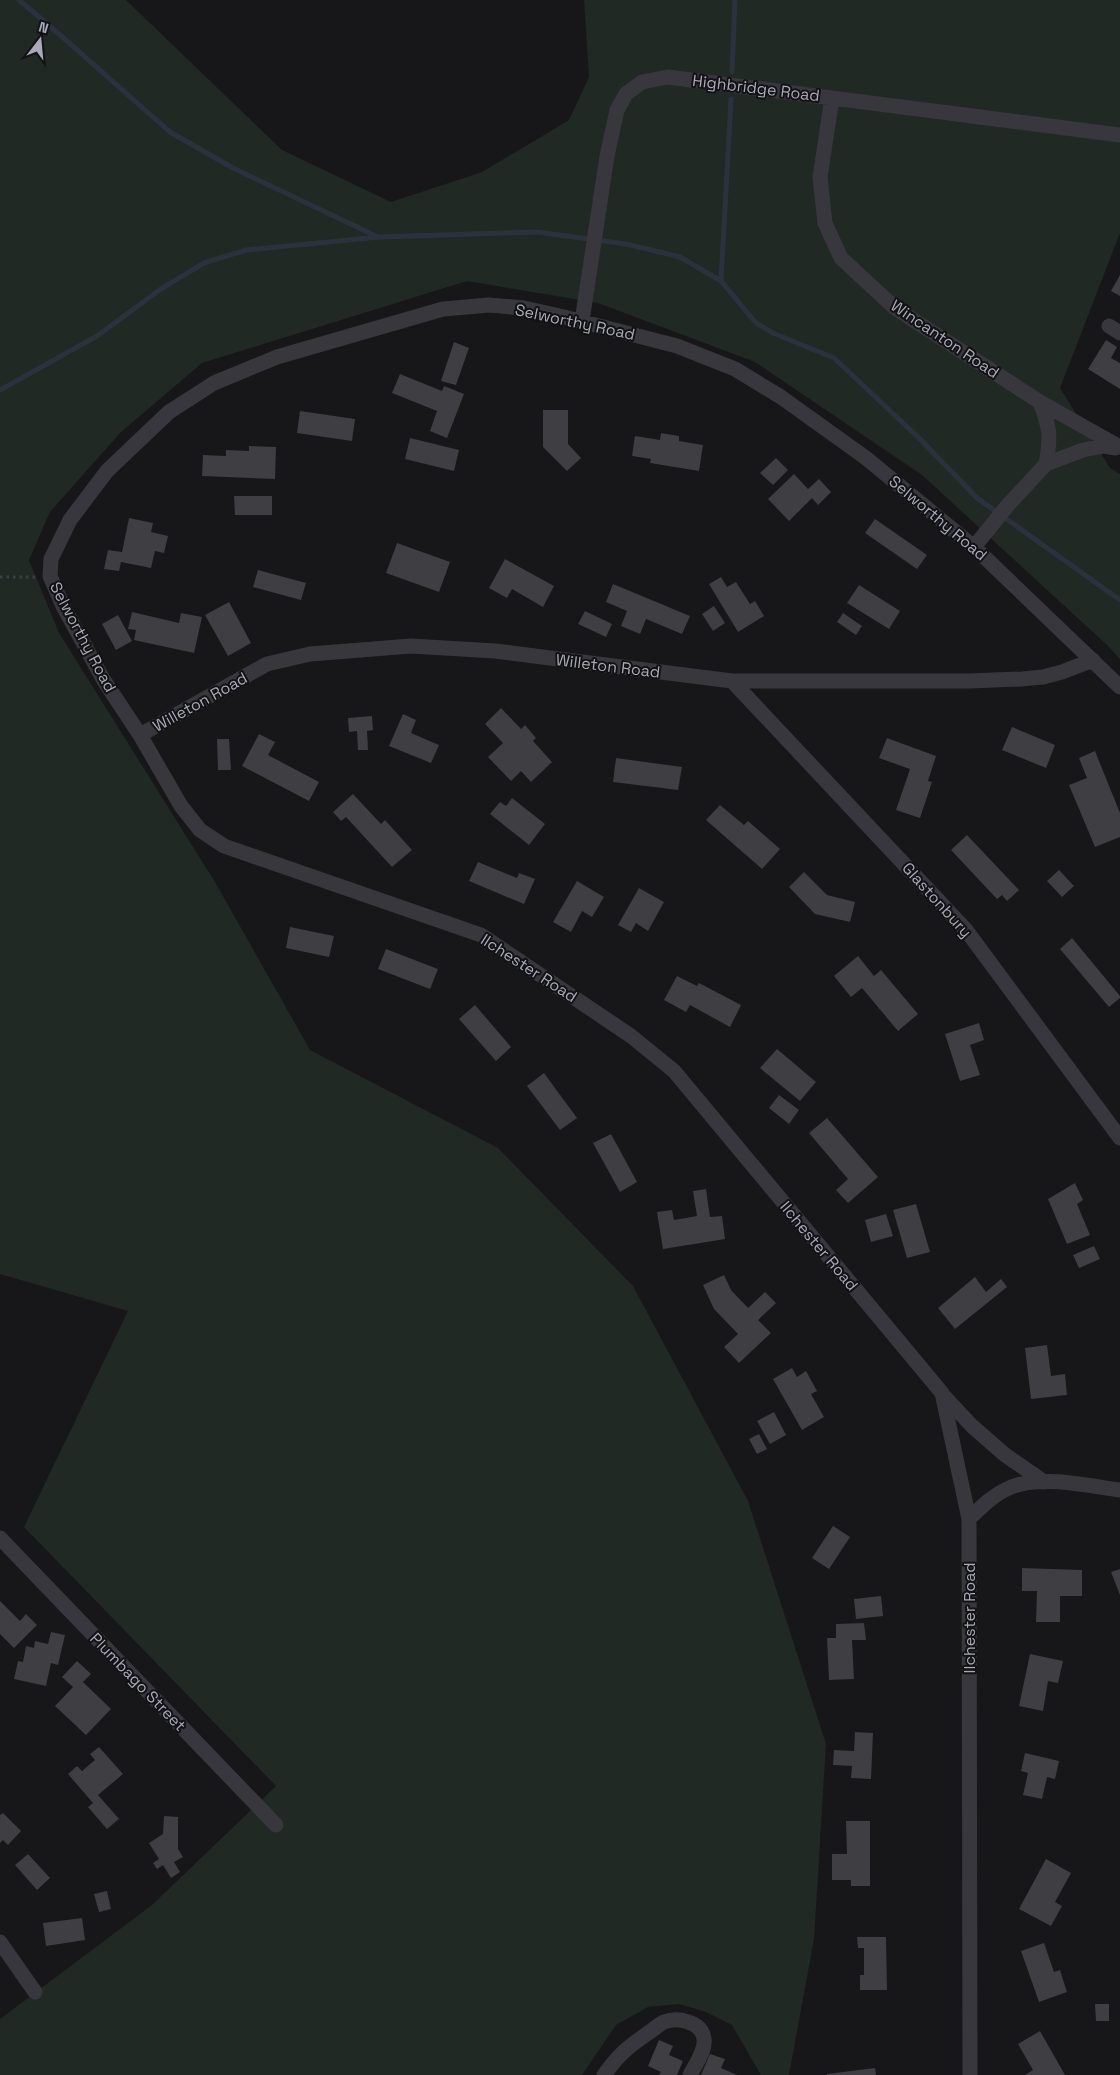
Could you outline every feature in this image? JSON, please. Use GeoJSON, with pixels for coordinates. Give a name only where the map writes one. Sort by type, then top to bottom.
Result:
{"type":"FeatureCollection","features":[{"type":"Feature","properties":{"kind":"street","name":"Highbridge Road"},"geometry":{"type":"LineString","coordinates":[[582,321],[607,156],[617,110],[626,94],[642,82],[668,77],[1120,135]]}},
{"type":"Feature","properties":{"kind":"street","name":"Wincanton Road"},"geometry":{"type":"LineString","coordinates":[[832,98],[820,176],[825,223],[841,258],[895,308],[1040,402],[1120,448]]}},
{"type":"Feature","properties":{"kind":"street","name":"Selworthy Road"},"geometry":{"type":"LineString","coordinates":[[140,735],[103,679],[63,606],[50,576],[51,560],[70,520],[108,471],[169,412],[214,382],[277,357],[443,309],[490,306],[524,308],[677,346],[742,374],[782,397],[866,458],[974,547],[1120,687]]}},
{"type":"Feature","properties":{"kind":"street"},"geometry":{"type":"LineString","coordinates":[[1040,402],[1048,424],[1050,442],[1046,464]]}},
{"type":"Feature","properties":{"kind":"street"},"geometry":{"type":"LineString","coordinates":[[974,547],[1008,505],[1046,464],[1083,450],[1104,446],[1120,448]]}},
{"type":"Feature","properties":{"kind":"street","name":"Willeton Road"},"geometry":{"type":"LineString","coordinates":[[140,735],[268,664],[319,653],[410,646],[467,650],[732,681],[970,681],[1021,679],[1049,675],[1093,660]]}},
{"type":"Feature","properties":{"kind":"street","name":"Glastonbury"},"geometry":{"type":"LineString","coordinates":[[732,681],[966,930],[1120,1138]]}},
{"type":"Feature","properties":{"kind":"street","name":"Ilchester Road"},"geometry":{"type":"LineString","coordinates":[[140,735],[181,806],[200,830],[224,846],[481,935],[631,1036],[674,1072],[942,1394],[969,1519],[970,2075]]}},
{"type":"Feature","properties":{"kind":"street"},"geometry":{"type":"LineString","coordinates":[[942,1394],[972,1426],[1004,1454],[1044,1482]]}},
{"type":"Feature","properties":{"kind":"street"},"geometry":{"type":"LineString","coordinates":[[969,1519],[996,1494],[1010,1487],[1044,1482],[1120,1490]]}},
{"type":"Feature","properties":{"kind":"street","name":"Plumbago Street"},"geometry":{"type":"LineString","coordinates":[[0,1538],[276,1825]]}},
{"type":"Feature","properties":{"kind":"street"},"geometry":{"type":"LineString","coordinates":[[0,1942],[35,1992]]}},
{"type":"Feature","properties":{"kind":"street"},"geometry":{"type":"LineString","coordinates":[[604,2075],[623,2051],[661,2023],[674,2018],[695,2025],[704,2039],[701,2054],[690,2075]]}},
{"type":"Feature","properties":{"kind":"path"},"geometry":{"type":"LineString","coordinates":[[0,577],[50,576]]}},
{"type":"Feature","properties":{"kind":"shaded area"},"geometry":{"type":"Polygon","coordinates":[[[0,0],[126,0],[282,150],[391,202],[482,172],[569,120],[589,77],[584,0],[1120,0],[1120,233],[1060,388],[1110,468],[1120,474],[1120,659],[922,475],[755,362],[598,303],[467,281],[202,363],[120,433],[50,512],[29,560],[59,633],[215,882],[310,1050],[498,1148],[633,1286],[748,1501],[826,1744],[814,1939],[789,2075],[761,2075],[732,2025],[706,2012],[679,2004],[648,2007],[616,2025],[582,2075],[0,2075],[0,2019],[152,1905],[276,1786],[24,1527],[128,1311],[0,1274],[0,0]]]}},
{"type":"Feature","properties":{"kind":"building"},"geometry":{"type":"Polygon","coordinates":[[[1120,275],[1120,296],[1111,291],[1120,275]]]}},
{"type":"Feature","properties":{"kind":"building"},"geometry":{"type":"Polygon","coordinates":[[[1106,340],[1117,347],[1111,358],[1120,363],[1120,389],[1088,369],[1106,340]]]}},
{"type":"Feature","properties":{"kind":"building"},"geometry":{"type":"Polygon","coordinates":[[[454,342],[469,348],[456,385],[441,381],[454,342]]]}},
{"type":"Feature","properties":{"kind":"building"},"geometry":{"type":"Polygon","coordinates":[[[400,374],[442,391],[444,386],[464,394],[447,438],[430,431],[437,411],[392,393],[400,374]]]}},
{"type":"Feature","properties":{"kind":"building"},"geometry":{"type":"Polygon","coordinates":[[[543,410],[568,410],[568,444],[581,458],[567,471],[543,447],[543,410]]]}},
{"type":"Feature","properties":{"kind":"building"},"geometry":{"type":"Polygon","coordinates":[[[300,411],[355,419],[352,441],[297,433],[300,411]]]}},
{"type":"Feature","properties":{"kind":"building"},"geometry":{"type":"Polygon","coordinates":[[[661,433],[679,436],[679,441],[703,445],[699,471],[650,463],[651,459],[632,456],[635,436],[660,440],[661,433]]]}},
{"type":"Feature","properties":{"kind":"building"},"geometry":{"type":"Polygon","coordinates":[[[410,438],[459,450],[454,471],[405,459],[410,438]]]}},
{"type":"Feature","properties":{"kind":"building"},"geometry":{"type":"Polygon","coordinates":[[[249,446],[276,447],[275,479],[202,476],[203,455],[226,456],[226,450],[249,451],[249,446]]]}},
{"type":"Feature","properties":{"kind":"building"},"geometry":{"type":"Polygon","coordinates":[[[776,458],[788,470],[773,485],[760,473],[776,458]]]}},
{"type":"Feature","properties":{"kind":"building"},"geometry":{"type":"Polygon","coordinates":[[[794,474],[808,489],[819,479],[831,492],[818,505],[812,498],[789,521],[768,499],[794,474]]]}},
{"type":"Feature","properties":{"kind":"building"},"geometry":{"type":"Polygon","coordinates":[[[234,496],[272,496],[272,515],[235,515],[234,496]]]}},
{"type":"Feature","properties":{"kind":"building"},"geometry":{"type":"Polygon","coordinates":[[[129,518],[153,523],[151,532],[168,536],[164,553],[155,551],[151,568],[121,562],[119,571],[104,569],[108,550],[122,552],[129,518]]]}},
{"type":"Feature","properties":{"kind":"building"},"geometry":{"type":"Polygon","coordinates":[[[875,519],[927,555],[917,569],[865,533],[875,519]]]}},
{"type":"Feature","properties":{"kind":"building"},"geometry":{"type":"Polygon","coordinates":[[[397,543],[450,562],[439,592],[386,573],[397,543]]]}},
{"type":"Feature","properties":{"kind":"building"},"geometry":{"type":"Polygon","coordinates":[[[505,559],[554,586],[543,607],[512,589],[507,598],[489,588],[505,559]]]}},
{"type":"Feature","properties":{"kind":"building"},"geometry":{"type":"Polygon","coordinates":[[[258,570],[306,583],[301,600],[253,587],[258,570]]]}},
{"type":"Feature","properties":{"kind":"building"},"geometry":{"type":"Polygon","coordinates":[[[721,577],[727,587],[736,582],[750,604],[755,601],[764,616],[738,632],[709,584],[721,577]]]}},
{"type":"Feature","properties":{"kind":"building"},"geometry":{"type":"Polygon","coordinates":[[[613,584],[690,616],[682,634],[646,619],[640,634],[621,626],[627,611],[606,602],[613,584]]]}},
{"type":"Feature","properties":{"kind":"building"},"geometry":{"type":"Polygon","coordinates":[[[859,585],[900,611],[889,629],[847,603],[859,585]]]}},
{"type":"Feature","properties":{"kind":"building"},"geometry":{"type":"Polygon","coordinates":[[[229,602],[251,643],[228,656],[205,615],[229,602]]]}},
{"type":"Feature","properties":{"kind":"building"},"geometry":{"type":"Polygon","coordinates":[[[714,606],[725,623],[713,631],[702,614],[714,606]]]}},
{"type":"Feature","properties":{"kind":"building"},"geometry":{"type":"Polygon","coordinates":[[[585,611],[612,624],[606,637],[578,624],[585,611]]]}},
{"type":"Feature","properties":{"kind":"building"},"geometry":{"type":"Polygon","coordinates":[[[132,612],[179,623],[181,613],[202,617],[194,653],[134,640],[136,630],[128,629],[132,612]]]}},
{"type":"Feature","properties":{"kind":"building"},"geometry":{"type":"Polygon","coordinates":[[[843,613],[862,626],[856,635],[837,622],[843,613]]]}},
{"type":"Feature","properties":{"kind":"building"},"geometry":{"type":"Polygon","coordinates":[[[118,615],[132,641],[116,650],[102,624],[118,615]]]}},
{"type":"Feature","properties":{"kind":"building"},"geometry":{"type":"Polygon","coordinates":[[[501,708],[521,729],[525,725],[536,738],[533,741],[552,762],[531,782],[521,771],[511,781],[488,757],[503,743],[485,724],[501,708]]]}},
{"type":"Feature","properties":{"kind":"building"},"geometry":{"type":"Polygon","coordinates":[[[403,714],[416,720],[411,733],[439,745],[431,763],[389,746],[403,714]]]}},
{"type":"Feature","properties":{"kind":"building"},"geometry":{"type":"Polygon","coordinates":[[[372,716],[373,730],[367,731],[368,750],[358,750],[357,731],[349,732],[348,718],[372,716]]]}},
{"type":"Feature","properties":{"kind":"building"},"geometry":{"type":"Polygon","coordinates":[[[1012,727],[1055,745],[1046,768],[1002,750],[1012,727]]]}},
{"type":"Feature","properties":{"kind":"building"},"geometry":{"type":"Polygon","coordinates":[[[259,734],[275,742],[268,755],[319,782],[309,801],[242,766],[259,734]]]}},
{"type":"Feature","properties":{"kind":"building"},"geometry":{"type":"Polygon","coordinates":[[[887,738],[936,756],[928,781],[932,782],[920,818],[896,810],[910,769],[879,758],[887,738]]]}},
{"type":"Feature","properties":{"kind":"building"},"geometry":{"type":"Polygon","coordinates":[[[217,739],[229,739],[231,770],[218,770],[217,739]]]}},
{"type":"Feature","properties":{"kind":"building"},"geometry":{"type":"Polygon","coordinates":[[[1095,751],[1120,813],[1120,837],[1095,847],[1069,785],[1087,778],[1079,758],[1095,751]]]}},
{"type":"Feature","properties":{"kind":"building"},"geometry":{"type":"Polygon","coordinates":[[[616,758],[682,767],[678,790],[613,782],[616,758]]]}},
{"type":"Feature","properties":{"kind":"building"},"geometry":{"type":"Polygon","coordinates":[[[353,794],[381,824],[385,820],[412,850],[392,867],[346,817],[341,821],[333,812],[353,794]]]}},
{"type":"Feature","properties":{"kind":"building"},"geometry":{"type":"Polygon","coordinates":[[[512,798],[545,824],[529,845],[490,814],[500,802],[506,806],[512,798]]]}},
{"type":"Feature","properties":{"kind":"building"},"geometry":{"type":"Polygon","coordinates":[[[720,805],[744,825],[748,821],[780,849],[762,869],[706,820],[720,805]]]}},
{"type":"Feature","properties":{"kind":"building"},"geometry":{"type":"Polygon","coordinates":[[[967,835],[1019,890],[1007,901],[1002,895],[997,899],[951,850],[967,835]]]}},
{"type":"Feature","properties":{"kind":"building"},"geometry":{"type":"Polygon","coordinates":[[[478,862],[517,878],[519,873],[535,879],[524,904],[469,881],[478,862]]]}},
{"type":"Feature","properties":{"kind":"building"},"geometry":{"type":"Polygon","coordinates":[[[1059,870],[1074,886],[1062,897],[1047,881],[1059,870]]]}},
{"type":"Feature","properties":{"kind":"building"},"geometry":{"type":"Polygon","coordinates":[[[804,872],[827,895],[855,902],[850,922],[815,914],[789,887],[804,872]]]}},
{"type":"Feature","properties":{"kind":"building"},"geometry":{"type":"Polygon","coordinates":[[[577,881],[604,897],[592,917],[582,911],[571,932],[553,922],[577,881]]]}},
{"type":"Feature","properties":{"kind":"building"},"geometry":{"type":"Polygon","coordinates":[[[639,888],[664,902],[648,931],[636,923],[631,932],[618,925],[639,888]]]}},
{"type":"Feature","properties":{"kind":"building"},"geometry":{"type":"Polygon","coordinates":[[[290,927],[334,936],[329,957],[286,948],[290,927]]]}},
{"type":"Feature","properties":{"kind":"building"},"geometry":{"type":"Polygon","coordinates":[[[1072,938],[1120,996],[1109,1007],[1060,949],[1072,938]]]}},
{"type":"Feature","properties":{"kind":"building"},"geometry":{"type":"Polygon","coordinates":[[[386,949],[438,969],[430,989],[378,969],[386,949]]]}},
{"type":"Feature","properties":{"kind":"building"},"geometry":{"type":"Polygon","coordinates":[[[858,956],[874,976],[881,970],[918,1014],[898,1031],[862,988],[851,997],[834,976],[858,956]]]}},
{"type":"Feature","properties":{"kind":"building"},"geometry":{"type":"Polygon","coordinates":[[[677,976],[697,986],[699,983],[741,1005],[730,1027],[690,1005],[686,1012],[664,1000],[677,976]]]}},
{"type":"Feature","properties":{"kind":"building"},"geometry":{"type":"Polygon","coordinates":[[[475,1005],[511,1047],[496,1061],[459,1019],[475,1005]]]}},
{"type":"Feature","properties":{"kind":"building"},"geometry":{"type":"Polygon","coordinates":[[[979,1023],[984,1040],[970,1045],[980,1075],[960,1081],[945,1034],[979,1023]]]}},
{"type":"Feature","properties":{"kind":"building"},"geometry":{"type":"Polygon","coordinates":[[[777,1049],[816,1082],[800,1101],[760,1068],[777,1049]]]}},
{"type":"Feature","properties":{"kind":"building"},"geometry":{"type":"Polygon","coordinates":[[[544,1073],[577,1118],[560,1130],[527,1086],[544,1073]]]}},
{"type":"Feature","properties":{"kind":"building"},"geometry":{"type":"Polygon","coordinates":[[[779,1095],[799,1110],[789,1124],[769,1108],[779,1095]]]}},
{"type":"Feature","properties":{"kind":"building"},"geometry":{"type":"Polygon","coordinates":[[[827,1118],[878,1177],[848,1203],[836,1190],[848,1179],[809,1133],[827,1118]]]}},
{"type":"Feature","properties":{"kind":"building"},"geometry":{"type":"Polygon","coordinates":[[[611,1134],[637,1182],[620,1192],[593,1143],[611,1134]]]}},
{"type":"Feature","properties":{"kind":"building"},"geometry":{"type":"Polygon","coordinates":[[[1075,1183],[1083,1200],[1077,1204],[1090,1235],[1067,1244],[1048,1199],[1075,1183]]]}},
{"type":"Feature","properties":{"kind":"building"},"geometry":{"type":"Polygon","coordinates":[[[706,1189],[710,1217],[722,1216],[725,1239],[663,1249],[657,1212],[672,1210],[674,1220],[697,1216],[693,1191],[706,1189]]]}},
{"type":"Feature","properties":{"kind":"building"},"geometry":{"type":"Polygon","coordinates":[[[916,1204],[930,1252],[907,1258],[893,1210],[916,1204]]]}},
{"type":"Feature","properties":{"kind":"building"},"geometry":{"type":"Polygon","coordinates":[[[886,1214],[893,1236],[871,1242],[865,1220],[886,1214]]]}},
{"type":"Feature","properties":{"kind":"building"},"geometry":{"type":"Polygon","coordinates":[[[1094,1246],[1100,1259],[1079,1268],[1073,1255],[1094,1246]]]}},
{"type":"Feature","properties":{"kind":"building"},"geometry":{"type":"Polygon","coordinates":[[[724,1275],[731,1290],[748,1308],[765,1292],[776,1303],[758,1320],[771,1333],[739,1363],[724,1347],[738,1334],[714,1309],[703,1285],[724,1275]]]}},
{"type":"Feature","properties":{"kind":"building"},"geometry":{"type":"Polygon","coordinates":[[[975,1277],[986,1292],[1001,1279],[1007,1287],[955,1329],[938,1308],[975,1277]]]}},
{"type":"Feature","properties":{"kind":"building"},"geometry":{"type":"Polygon","coordinates":[[[1047,1345],[1051,1376],[1065,1374],[1067,1395],[1031,1399],[1025,1348],[1047,1345]]]}},
{"type":"Feature","properties":{"kind":"building"},"geometry":{"type":"Polygon","coordinates":[[[792,1368],[797,1377],[806,1371],[817,1391],[811,1394],[824,1417],[802,1430],[773,1379],[792,1368]]]}},
{"type":"Feature","properties":{"kind":"building"},"geometry":{"type":"Polygon","coordinates":[[[774,1412],[786,1435],[770,1444],[757,1421],[774,1412]]]}},
{"type":"Feature","properties":{"kind":"building"},"geometry":{"type":"Polygon","coordinates":[[[759,1434],[767,1449],[757,1454],[749,1439],[759,1434]]]}},
{"type":"Feature","properties":{"kind":"building"},"geometry":{"type":"Polygon","coordinates":[[[833,1526],[850,1537],[829,1569],[812,1558],[833,1526]]]}},
{"type":"Feature","properties":{"kind":"building"},"geometry":{"type":"Polygon","coordinates":[[[1022,1568],[1082,1570],[1082,1596],[1060,1596],[1060,1622],[1036,1622],[1037,1591],[1022,1591],[1022,1568]]]}},
{"type":"Feature","properties":{"kind":"building"},"geometry":{"type":"Polygon","coordinates":[[[1120,1569],[1120,1595],[1111,1572],[1120,1569]]]}},
{"type":"Feature","properties":{"kind":"building"},"geometry":{"type":"Polygon","coordinates":[[[881,1596],[883,1616],[856,1619],[854,1599],[881,1596]]]}},
{"type":"Feature","properties":{"kind":"building"},"geometry":{"type":"Polygon","coordinates":[[[0,1601],[20,1621],[26,1614],[37,1625],[14,1648],[0,1634],[0,1601]]]}},
{"type":"Feature","properties":{"kind":"building"},"geometry":{"type":"Polygon","coordinates":[[[864,1623],[866,1640],[852,1640],[854,1679],[829,1680],[827,1638],[836,1638],[836,1624],[864,1623]]]}},
{"type":"Feature","properties":{"kind":"building"},"geometry":{"type":"Polygon","coordinates":[[[51,1632],[65,1635],[58,1665],[51,1663],[46,1686],[14,1679],[18,1661],[23,1662],[26,1646],[34,1648],[35,1641],[48,1644],[51,1632]]]}},
{"type":"Feature","properties":{"kind":"building"},"geometry":{"type":"Polygon","coordinates":[[[1030,1654],[1063,1661],[1058,1683],[1048,1681],[1043,1711],[1019,1706],[1030,1654]]]}},
{"type":"Feature","properties":{"kind":"building"},"geometry":{"type":"Polygon","coordinates":[[[77,1661],[91,1674],[83,1682],[111,1709],[86,1735],[55,1706],[73,1687],[62,1677],[77,1661]]]}},
{"type":"Feature","properties":{"kind":"building"},"geometry":{"type":"Polygon","coordinates":[[[855,1732],[873,1733],[871,1779],[851,1778],[852,1766],[833,1765],[834,1750],[854,1751],[855,1732]]]}},
{"type":"Feature","properties":{"kind":"building"},"geometry":{"type":"Polygon","coordinates":[[[99,1747],[123,1774],[98,1795],[119,1819],[107,1829],[88,1807],[93,1803],[68,1774],[77,1766],[82,1771],[95,1760],[90,1754],[99,1747]]]}},
{"type":"Feature","properties":{"kind":"building"},"geometry":{"type":"Polygon","coordinates":[[[1025,1753],[1059,1761],[1055,1779],[1047,1777],[1042,1799],[1023,1795],[1028,1773],[1021,1771],[1025,1753]]]}},
{"type":"Feature","properties":{"kind":"building"},"geometry":{"type":"Polygon","coordinates":[[[3,1813],[21,1831],[8,1845],[3,1840],[0,1843],[0,1815],[3,1813]]]}},
{"type":"Feature","properties":{"kind":"building"},"geometry":{"type":"Polygon","coordinates":[[[164,1816],[178,1817],[178,1849],[183,1857],[174,1862],[180,1872],[171,1878],[163,1865],[157,1869],[153,1863],[159,1859],[149,1843],[163,1834],[164,1816]]]}},
{"type":"Feature","properties":{"kind":"building"},"geometry":{"type":"Polygon","coordinates":[[[846,1821],[870,1821],[870,1886],[851,1886],[851,1880],[832,1880],[832,1854],[847,1854],[846,1821]]]}},
{"type":"Feature","properties":{"kind":"building"},"geometry":{"type":"Polygon","coordinates":[[[28,1854],[50,1878],[37,1890],[15,1865],[28,1854]]]}},
{"type":"Feature","properties":{"kind":"building"},"geometry":{"type":"Polygon","coordinates":[[[1046,1859],[1071,1873],[1055,1902],[1062,1906],[1051,1926],[1019,1909],[1046,1859]]]}},
{"type":"Feature","properties":{"kind":"building"},"geometry":{"type":"Polygon","coordinates":[[[107,1891],[111,1909],[99,1912],[94,1894],[107,1891]]]}},
{"type":"Feature","properties":{"kind":"building"},"geometry":{"type":"Polygon","coordinates":[[[82,1918],[85,1940],[46,1946],[43,1923],[82,1918]]]}},
{"type":"Feature","properties":{"kind":"building"},"geometry":{"type":"Polygon","coordinates":[[[857,1937],[886,1937],[887,1990],[860,1990],[860,1975],[864,1975],[864,1948],[858,1948],[857,1937]]]}},
{"type":"Feature","properties":{"kind":"building"},"geometry":{"type":"Polygon","coordinates":[[[1044,1943],[1054,1972],[1060,1970],[1067,1992],[1039,2002],[1021,1951],[1044,1943]]]}},
{"type":"Feature","properties":{"kind":"building"},"geometry":{"type":"Polygon","coordinates":[[[1095,2004],[1109,2004],[1109,2021],[1096,2021],[1095,2004]]]}},
{"type":"Feature","properties":{"kind":"building"},"geometry":{"type":"Polygon","coordinates":[[[1040,2031],[1065,2075],[1025,2075],[1033,2070],[1018,2044],[1040,2031]]]}},
{"type":"Feature","properties":{"kind":"building"},"geometry":{"type":"Polygon","coordinates":[[[659,2040],[673,2046],[669,2055],[683,2061],[677,2075],[659,2075],[661,2072],[648,2066],[659,2040]]]}},
{"type":"Feature","properties":{"kind":"building"},"geometry":{"type":"Polygon","coordinates":[[[710,2054],[725,2059],[721,2068],[737,2075],[701,2075],[710,2054]]]}},
{"type":"Feature","properties":{"kind":"building"},"geometry":{"type":"Polygon","coordinates":[[[875,2068],[876,2075],[827,2075],[827,2074],[875,2068]]]}},
{"type":"Feature","properties":{"kind":"waterway"},"geometry":{"type":"LineString","coordinates":[[19,0],[170,132],[233,168],[378,237]]}},
{"type":"Feature","properties":{"kind":"waterway"},"geometry":{"type":"LineString","coordinates":[[732,72],[735,0]]}},
{"type":"Feature","properties":{"kind":"waterway"},"geometry":{"type":"LineString","coordinates":[[721,281],[731,99]]}},
{"type":"Feature","properties":{"kind":"waterway"},"geometry":{"type":"LineString","coordinates":[[0,390],[97,336],[161,289],[204,263],[246,250],[379,237],[537,232],[626,244],[680,257],[721,281],[756,323],[773,333],[834,358],[921,440],[977,498],[1120,600]]}}]}
